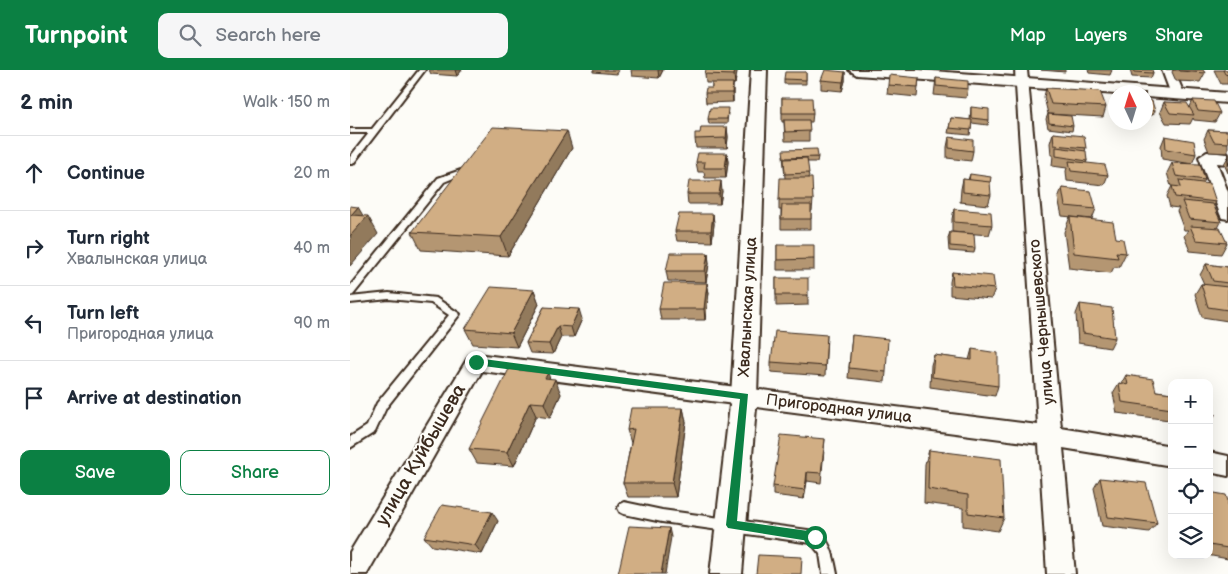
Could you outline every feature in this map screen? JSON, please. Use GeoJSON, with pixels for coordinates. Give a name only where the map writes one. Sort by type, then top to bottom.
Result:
{"type":"FeatureCollection","features":[{"type":"Feature","properties":{"kind":"street","name":"Хвалынская улица"},"geometry":{"type":"LineString","coordinates":[[726,574],[744,396],[759,70]]}},
{"type":"Feature","properties":{"kind":"street"},"geometry":{"type":"LineString","coordinates":[[857,70],[1022,76],[1228,98]]}},
{"type":"Feature","properties":{"kind":"street"},"geometry":{"type":"LineString","coordinates":[[1168,70],[1177,94]]}},
{"type":"Feature","properties":{"kind":"street","name":"улица Чернышевского"},"geometry":{"type":"LineString","coordinates":[[1022,76],[1061,574]]}},
{"type":"Feature","properties":{"kind":"street"},"geometry":{"type":"LineString","coordinates":[[1228,159],[1206,157],[1228,214]]}},
{"type":"Feature","properties":{"kind":"street","name":"Пригородная улица"},"geometry":{"type":"LineString","coordinates":[[476,362],[1051,436],[1168,455]]}},
{"type":"Feature","properties":{"kind":"street","name":"улица Куйбышева"},"geometry":{"type":"LineString","coordinates":[[352,574],[476,362]]}},
{"type":"Feature","properties":{"kind":"street"},"geometry":{"type":"LineString","coordinates":[[1213,463],[1228,466]]}},
{"type":"Feature","properties":{"kind":"lane"},"geometry":{"type":"LineString","coordinates":[[350,162],[422,70]]}},
{"type":"Feature","properties":{"kind":"lane"},"geometry":{"type":"LineString","coordinates":[[350,131],[376,131]]}},
{"type":"Feature","properties":{"kind":"lane"},"geometry":{"type":"LineString","coordinates":[[350,293],[441,180],[464,172]]}},
{"type":"Feature","properties":{"kind":"lane"},"geometry":{"type":"LineString","coordinates":[[350,300],[389,296],[433,300],[455,314],[381,406],[371,429],[350,442]]}},
{"type":"Feature","properties":{"kind":"lane"},"geometry":{"type":"LineString","coordinates":[[624,508],[815,537],[826,552],[830,574]]}},
{"type":"Feature","properties":{"kind":"building"},"geometry":{"type":"Polygon","coordinates":[[[706,70],[735,70],[734,75],[705,74],[706,70]]]}},
{"type":"Feature","properties":{"kind":"building"},"geometry":{"type":"Polygon","coordinates":[[[825,70],[845,72],[843,82],[821,80],[825,70]]]}},
{"type":"Feature","properties":{"kind":"building"},"geometry":{"type":"Polygon","coordinates":[[[1133,70],[1152,70],[1153,73],[1134,72],[1133,70]]]}},
{"type":"Feature","properties":{"kind":"building"},"geometry":{"type":"Polygon","coordinates":[[[1203,70],[1205,73],[1180,71],[1203,70]]]}},
{"type":"Feature","properties":{"kind":"building"},"geometry":{"type":"Polygon","coordinates":[[[1223,70],[1228,70],[1228,75],[1225,74],[1223,70]]]}},
{"type":"Feature","properties":{"kind":"building"},"geometry":{"type":"Polygon","coordinates":[[[785,72],[806,72],[806,80],[784,79],[785,72]]]}},
{"type":"Feature","properties":{"kind":"building"},"geometry":{"type":"Polygon","coordinates":[[[889,75],[919,78],[918,87],[888,85],[889,75]]]}},
{"type":"Feature","properties":{"kind":"building"},"geometry":{"type":"Polygon","coordinates":[[[936,78],[968,81],[968,89],[936,86],[936,78]]]}},
{"type":"Feature","properties":{"kind":"building"},"geometry":{"type":"Polygon","coordinates":[[[712,83],[733,83],[732,93],[705,93],[706,88],[712,88],[712,83]]]}},
{"type":"Feature","properties":{"kind":"building"},"geometry":{"type":"Polygon","coordinates":[[[1046,88],[1100,91],[1106,107],[1051,104],[1046,88]]]}},
{"type":"Feature","properties":{"kind":"building"},"geometry":{"type":"Polygon","coordinates":[[[782,98],[812,98],[813,113],[782,113],[782,98]]]}},
{"type":"Feature","properties":{"kind":"building"},"geometry":{"type":"Polygon","coordinates":[[[1193,100],[1214,101],[1220,113],[1198,111],[1193,100]]]}},
{"type":"Feature","properties":{"kind":"building"},"geometry":{"type":"Polygon","coordinates":[[[1164,102],[1187,103],[1194,115],[1170,113],[1164,102]]]}},
{"type":"Feature","properties":{"kind":"building"},"geometry":{"type":"Polygon","coordinates":[[[971,107],[989,109],[989,120],[971,118],[971,107]]]}},
{"type":"Feature","properties":{"kind":"building"},"geometry":{"type":"Polygon","coordinates":[[[710,108],[728,108],[727,119],[708,119],[710,108]]]}},
{"type":"Feature","properties":{"kind":"building"},"geometry":{"type":"Polygon","coordinates":[[[1048,114],[1071,116],[1073,126],[1049,123],[1048,114]]]}},
{"type":"Feature","properties":{"kind":"building"},"geometry":{"type":"Polygon","coordinates":[[[951,118],[972,120],[971,130],[949,128],[951,118]]]}},
{"type":"Feature","properties":{"kind":"building"},"geometry":{"type":"Polygon","coordinates":[[[784,120],[809,120],[810,131],[785,132],[784,120]]]}},
{"type":"Feature","properties":{"kind":"building"},"geometry":{"type":"Polygon","coordinates":[[[493,127],[567,131],[501,237],[412,232],[493,127]]]}},
{"type":"Feature","properties":{"kind":"building"},"geometry":{"type":"Polygon","coordinates":[[[701,127],[727,127],[726,138],[695,139],[695,133],[700,133],[701,127]]]}},
{"type":"Feature","properties":{"kind":"building"},"geometry":{"type":"Polygon","coordinates":[[[1208,130],[1228,131],[1228,143],[1214,142],[1208,130]]]}},
{"type":"Feature","properties":{"kind":"building"},"geometry":{"type":"Polygon","coordinates":[[[1053,133],[1084,136],[1086,148],[1054,145],[1053,133]]]}},
{"type":"Feature","properties":{"kind":"building"},"geometry":{"type":"Polygon","coordinates":[[[1165,136],[1194,141],[1196,154],[1166,149],[1165,136]]]}},
{"type":"Feature","properties":{"kind":"building"},"geometry":{"type":"Polygon","coordinates":[[[949,137],[973,140],[973,151],[949,148],[949,137]]]}},
{"type":"Feature","properties":{"kind":"building"},"geometry":{"type":"Polygon","coordinates":[[[1056,147],[1086,151],[1087,161],[1056,156],[1056,147]]]}},
{"type":"Feature","properties":{"kind":"building"},"geometry":{"type":"Polygon","coordinates":[[[817,149],[818,157],[784,158],[783,150],[817,149]]]}},
{"type":"Feature","properties":{"kind":"building"},"geometry":{"type":"Polygon","coordinates":[[[698,153],[727,153],[725,168],[704,168],[705,162],[696,162],[698,153]]]}},
{"type":"Feature","properties":{"kind":"building"},"geometry":{"type":"Polygon","coordinates":[[[807,158],[809,173],[785,174],[784,159],[807,158]]]}},
{"type":"Feature","properties":{"kind":"building"},"geometry":{"type":"Polygon","coordinates":[[[1069,161],[1105,165],[1108,175],[1071,171],[1069,161]]]}},
{"type":"Feature","properties":{"kind":"building"},"geometry":{"type":"Polygon","coordinates":[[[1172,163],[1200,164],[1205,180],[1176,176],[1172,163]]]}},
{"type":"Feature","properties":{"kind":"building"},"geometry":{"type":"Polygon","coordinates":[[[970,174],[991,177],[990,183],[969,180],[970,174]]]}},
{"type":"Feature","properties":{"kind":"building"},"geometry":{"type":"Polygon","coordinates":[[[780,178],[812,178],[813,200],[779,200],[780,178]]]}},
{"type":"Feature","properties":{"kind":"building"},"geometry":{"type":"Polygon","coordinates":[[[963,179],[990,182],[991,195],[963,192],[963,179]]]}},
{"type":"Feature","properties":{"kind":"building"},"geometry":{"type":"Polygon","coordinates":[[[1179,180],[1210,184],[1216,202],[1175,197],[1172,186],[1181,187],[1179,180]]]}},
{"type":"Feature","properties":{"kind":"building"},"geometry":{"type":"Polygon","coordinates":[[[689,181],[721,181],[719,194],[687,194],[689,181]]]}},
{"type":"Feature","properties":{"kind":"building"},"geometry":{"type":"Polygon","coordinates":[[[1062,188],[1091,191],[1096,209],[1065,206],[1062,188]]]}},
{"type":"Feature","properties":{"kind":"building"},"geometry":{"type":"Polygon","coordinates":[[[1182,201],[1213,204],[1221,222],[1189,219],[1182,201]]]}},
{"type":"Feature","properties":{"kind":"building"},"geometry":{"type":"Polygon","coordinates":[[[782,205],[811,205],[811,219],[781,219],[782,205]]]}},
{"type":"Feature","properties":{"kind":"building"},"geometry":{"type":"Polygon","coordinates":[[[350,206],[358,207],[351,215],[368,216],[350,236],[350,206]]]}},
{"type":"Feature","properties":{"kind":"building"},"geometry":{"type":"Polygon","coordinates":[[[954,209],[991,212],[992,225],[954,222],[954,209]]]}},
{"type":"Feature","properties":{"kind":"building"},"geometry":{"type":"Polygon","coordinates":[[[679,214],[713,214],[711,231],[675,231],[679,214]]]}},
{"type":"Feature","properties":{"kind":"building"},"geometry":{"type":"Polygon","coordinates":[[[1070,217],[1113,222],[1116,238],[1123,239],[1126,253],[1116,252],[1118,258],[1074,253],[1070,217]]]}},
{"type":"Feature","properties":{"kind":"building"},"geometry":{"type":"Polygon","coordinates":[[[1190,226],[1220,228],[1227,243],[1196,240],[1190,226]]]}},
{"type":"Feature","properties":{"kind":"building"},"geometry":{"type":"Polygon","coordinates":[[[950,232],[974,234],[975,248],[950,246],[950,232]]]}},
{"type":"Feature","properties":{"kind":"building"},"geometry":{"type":"Polygon","coordinates":[[[777,245],[814,245],[814,259],[777,260],[777,245]]]}},
{"type":"Feature","properties":{"kind":"building"},"geometry":{"type":"Polygon","coordinates":[[[670,253],[708,253],[705,271],[666,271],[670,253]]]}},
{"type":"Feature","properties":{"kind":"building"},"geometry":{"type":"Polygon","coordinates":[[[1206,264],[1228,267],[1228,283],[1213,281],[1206,264]]]}},
{"type":"Feature","properties":{"kind":"building"},"geometry":{"type":"Polygon","coordinates":[[[952,272],[993,276],[995,289],[953,285],[952,272]]]}},
{"type":"Feature","properties":{"kind":"building"},"geometry":{"type":"Polygon","coordinates":[[[776,278],[808,278],[808,295],[776,295],[776,278]]]}},
{"type":"Feature","properties":{"kind":"building"},"geometry":{"type":"Polygon","coordinates":[[[664,283],[707,283],[704,309],[659,309],[664,283]]]}},
{"type":"Feature","properties":{"kind":"building"},"geometry":{"type":"Polygon","coordinates":[[[1201,284],[1228,287],[1228,310],[1208,307],[1201,284]]]}},
{"type":"Feature","properties":{"kind":"building"},"geometry":{"type":"Polygon","coordinates":[[[491,287],[534,290],[511,333],[465,329],[491,287]]]}},
{"type":"Feature","properties":{"kind":"building"},"geometry":{"type":"Polygon","coordinates":[[[1080,304],[1112,308],[1115,338],[1083,333],[1080,304]]]}},
{"type":"Feature","properties":{"kind":"building"},"geometry":{"type":"Polygon","coordinates":[[[544,307],[579,309],[571,327],[558,326],[549,344],[526,343],[544,307]]]}},
{"type":"Feature","properties":{"kind":"building"},"geometry":{"type":"Polygon","coordinates":[[[775,331],[827,335],[825,366],[771,362],[775,331]]]}},
{"type":"Feature","properties":{"kind":"building"},"geometry":{"type":"Polygon","coordinates":[[[852,335],[888,339],[886,372],[849,368],[852,335]]]}},
{"type":"Feature","properties":{"kind":"building"},"geometry":{"type":"Polygon","coordinates":[[[972,349],[998,353],[998,386],[932,377],[934,355],[972,360],[972,349]]]}},
{"type":"Feature","properties":{"kind":"building"},"geometry":{"type":"Polygon","coordinates":[[[509,369],[548,373],[545,378],[555,379],[544,403],[530,402],[507,452],[469,449],[509,369]]]}},
{"type":"Feature","properties":{"kind":"building"},"geometry":{"type":"Polygon","coordinates":[[[1126,375],[1153,379],[1156,391],[1168,392],[1168,408],[1122,402],[1119,383],[1128,385],[1126,375]]]}},
{"type":"Feature","properties":{"kind":"building"},"geometry":{"type":"Polygon","coordinates":[[[631,408],[683,408],[672,483],[623,483],[634,429],[627,430],[631,408]]]}},
{"type":"Feature","properties":{"kind":"building"},"geometry":{"type":"Polygon","coordinates":[[[781,435],[825,439],[821,473],[807,472],[805,490],[773,486],[781,435]]]}},
{"type":"Feature","properties":{"kind":"building"},"geometry":{"type":"Polygon","coordinates":[[[929,450],[1001,459],[1004,518],[968,513],[968,495],[928,489],[929,450]]]}},
{"type":"Feature","properties":{"kind":"building"},"geometry":{"type":"Polygon","coordinates":[[[1100,478],[1146,483],[1157,523],[1108,517],[1100,478]]]}},
{"type":"Feature","properties":{"kind":"building"},"geometry":{"type":"Polygon","coordinates":[[[1213,493],[1226,495],[1228,501],[1228,548],[1213,546],[1213,493]]]}},
{"type":"Feature","properties":{"kind":"building"},"geometry":{"type":"Polygon","coordinates":[[[442,505],[492,512],[475,545],[424,537],[442,505]]]}},
{"type":"Feature","properties":{"kind":"building"},"geometry":{"type":"Polygon","coordinates":[[[629,526],[669,528],[661,574],[618,574],[629,526]]]}},
{"type":"Feature","properties":{"kind":"building"},"geometry":{"type":"Polygon","coordinates":[[[758,555],[802,557],[801,574],[756,574],[758,555]]]}},
{"type":"Feature","properties":{"kind":"route"},"geometry":{"type":"LineString","coordinates":[[476,362],[744,396],[731,525],[815,537]]}}]}
